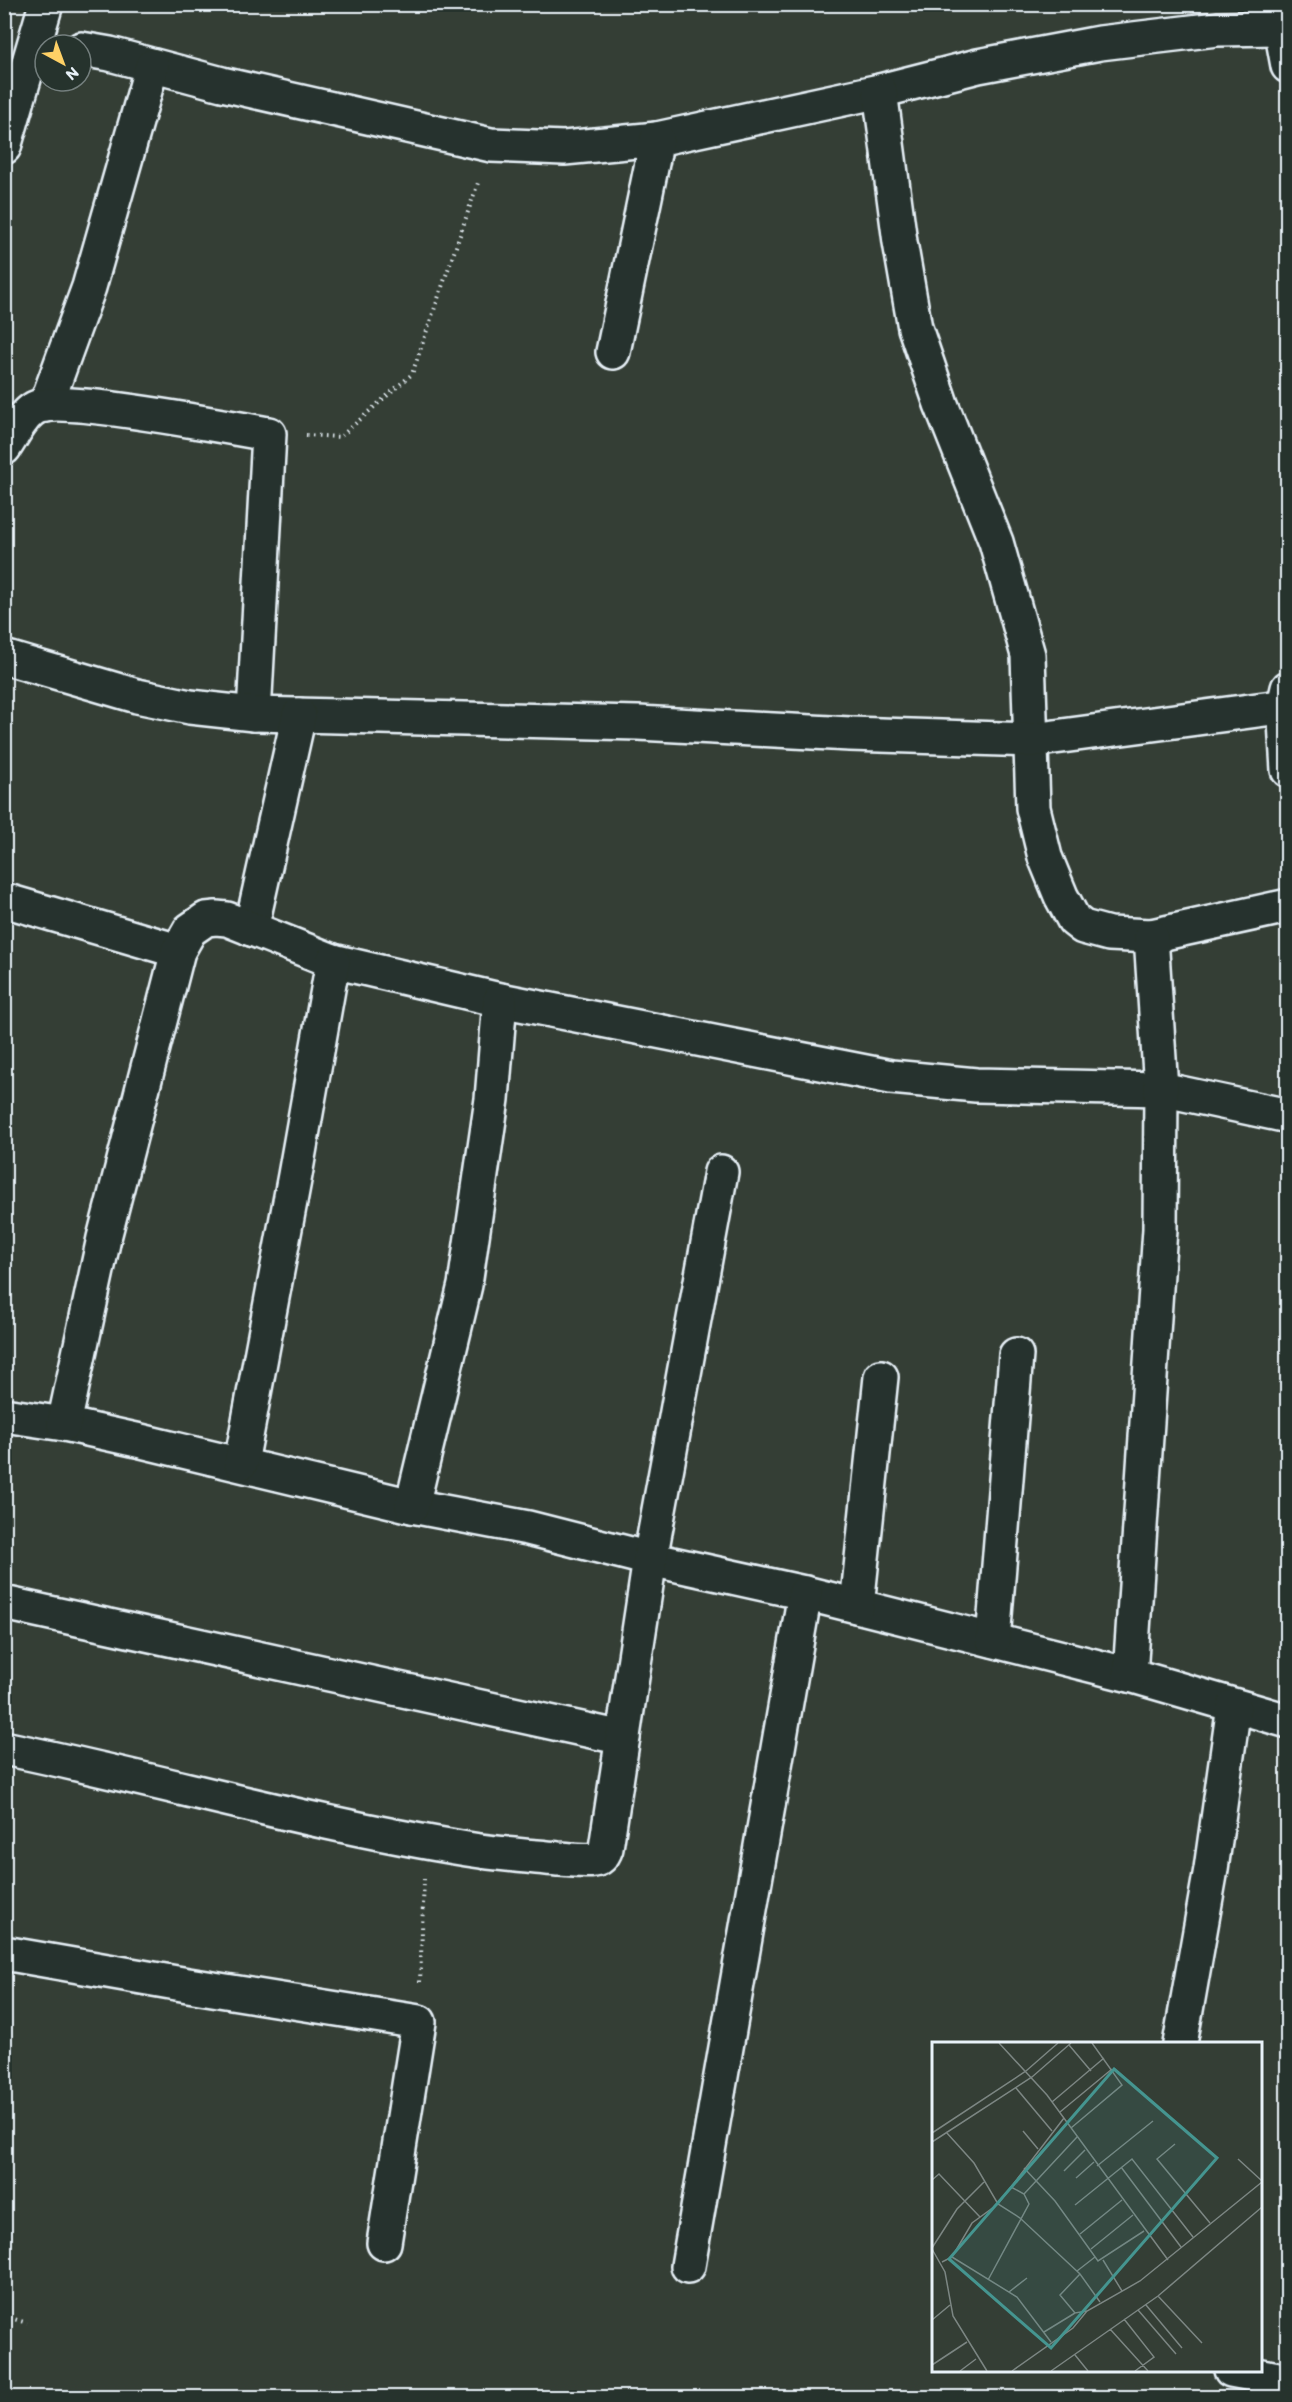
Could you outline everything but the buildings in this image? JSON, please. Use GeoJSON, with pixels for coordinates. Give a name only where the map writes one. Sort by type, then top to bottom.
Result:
{"type":"FeatureCollection","features":[{"type":"Feature","properties":{"kind":"street"},"geometry":{"type":"LineString","coordinates":[[46,4],[48,33]]}},
{"type":"Feature","properties":{"kind":"street"},"geometry":{"type":"LineString","coordinates":[[93,51],[491,145],[564,148],[657,139],[880,92],[978,66],[1100,42],[1284,20],[1287,66]]}},
{"type":"Feature","properties":{"kind":"street"},"geometry":{"type":"LineString","coordinates":[[46,405],[89,287],[153,66]]}},
{"type":"Feature","properties":{"kind":"street"},"geometry":{"type":"LineString","coordinates":[[4,147],[33,80]]}},
{"type":"Feature","properties":{"kind":"street"},"geometry":{"type":"LineString","coordinates":[[880,92],[900,242],[915,328],[940,404],[996,542],[1017,612],[1028,655],[1033,808],[1046,857],[1074,920],[1083,927],[1097,932],[1151,936],[1287,906]]}},
{"type":"Feature","properties":{"kind":"street"},"geometry":{"type":"LineString","coordinates":[[613,352],[657,139]]}},
{"type":"Feature","properties":{"kind":"street"},"geometry":{"type":"LineString","coordinates":[[4,448],[22,419],[36,407],[46,405],[85,405],[269,434],[254,714]]}},
{"type":"Feature","properties":{"kind":"street"},"geometry":{"type":"LineString","coordinates":[[4,657],[137,696],[190,707],[254,714],[638,723],[850,734],[1032,740],[1286,700],[1287,770]]}},
{"type":"Feature","properties":{"kind":"street"},"geometry":{"type":"LineString","coordinates":[[251,929],[299,715]]}},
{"type":"Feature","properties":{"kind":"street"},"geometry":{"type":"LineString","coordinates":[[4,900],[178,951]]}},
{"type":"Feature","properties":{"kind":"street"},"geometry":{"type":"LineString","coordinates":[[64,1424],[104,1238],[178,951],[190,930],[206,919],[227,920],[333,962],[500,1000],[891,1077],[976,1085],[1161,1089],[1287,1116]]}},
{"type":"Feature","properties":{"kind":"street"},"geometry":{"type":"LineString","coordinates":[[1130,1675],[1160,1229],[1161,1089],[1151,936]]}},
{"type":"Feature","properties":{"kind":"street"},"geometry":{"type":"LineString","coordinates":[[241,1463],[296,1175],[333,962]]}},
{"type":"Feature","properties":{"kind":"street"},"geometry":{"type":"LineString","coordinates":[[412,1506],[465,1286],[492,1099],[500,1000]]}},
{"type":"Feature","properties":{"kind":"street"},"geometry":{"type":"LineString","coordinates":[[4,1749],[104,1768],[299,1816],[425,1842],[500,1854],[596,1860],[606,1848],[650,1559],[721,1172]]}},
{"type":"Feature","properties":{"kind":"street"},"geometry":{"type":"LineString","coordinates":[[993,1640],[1016,1355]]}},
{"type":"Feature","properties":{"kind":"street"},"geometry":{"type":"LineString","coordinates":[[857,1606],[881,1377]]}},
{"type":"Feature","properties":{"kind":"street"},"geometry":{"type":"LineString","coordinates":[[4,1415],[64,1424],[241,1463],[412,1506],[528,1528],[650,1559],[805,1593],[1130,1675],[1287,1721]]}},
{"type":"Feature","properties":{"kind":"street"},"geometry":{"type":"LineString","coordinates":[[688,2266],[805,1593]]}},
{"type":"Feature","properties":{"kind":"street"},"geometry":{"type":"LineString","coordinates":[[4,1603],[623,1738]]}},
{"type":"Feature","properties":{"kind":"street"},"geometry":{"type":"LineString","coordinates":[[1180,2042],[1211,1869],[1234,1707]]}},
{"type":"Feature","properties":{"kind":"street"},"geometry":{"type":"LineString","coordinates":[[4,1953],[419,2022],[384,2243]]}},
{"type":"Feature","properties":{"kind":"street"},"geometry":{"type":"LineString","coordinates":[[1241,2372],[1287,2381]]}},
{"type":"Feature","properties":{"kind":"path"},"geometry":{"type":"LineString","coordinates":[[269,434],[340,437],[412,374],[491,145]]}},
{"type":"Feature","properties":{"kind":"path"},"geometry":{"type":"LineString","coordinates":[[419,2022],[425,1842]]}},
{"type":"Feature","properties":{"kind":"path"},"geometry":{"type":"LineString","coordinates":[[4,2316],[27,2323]]}}]}
